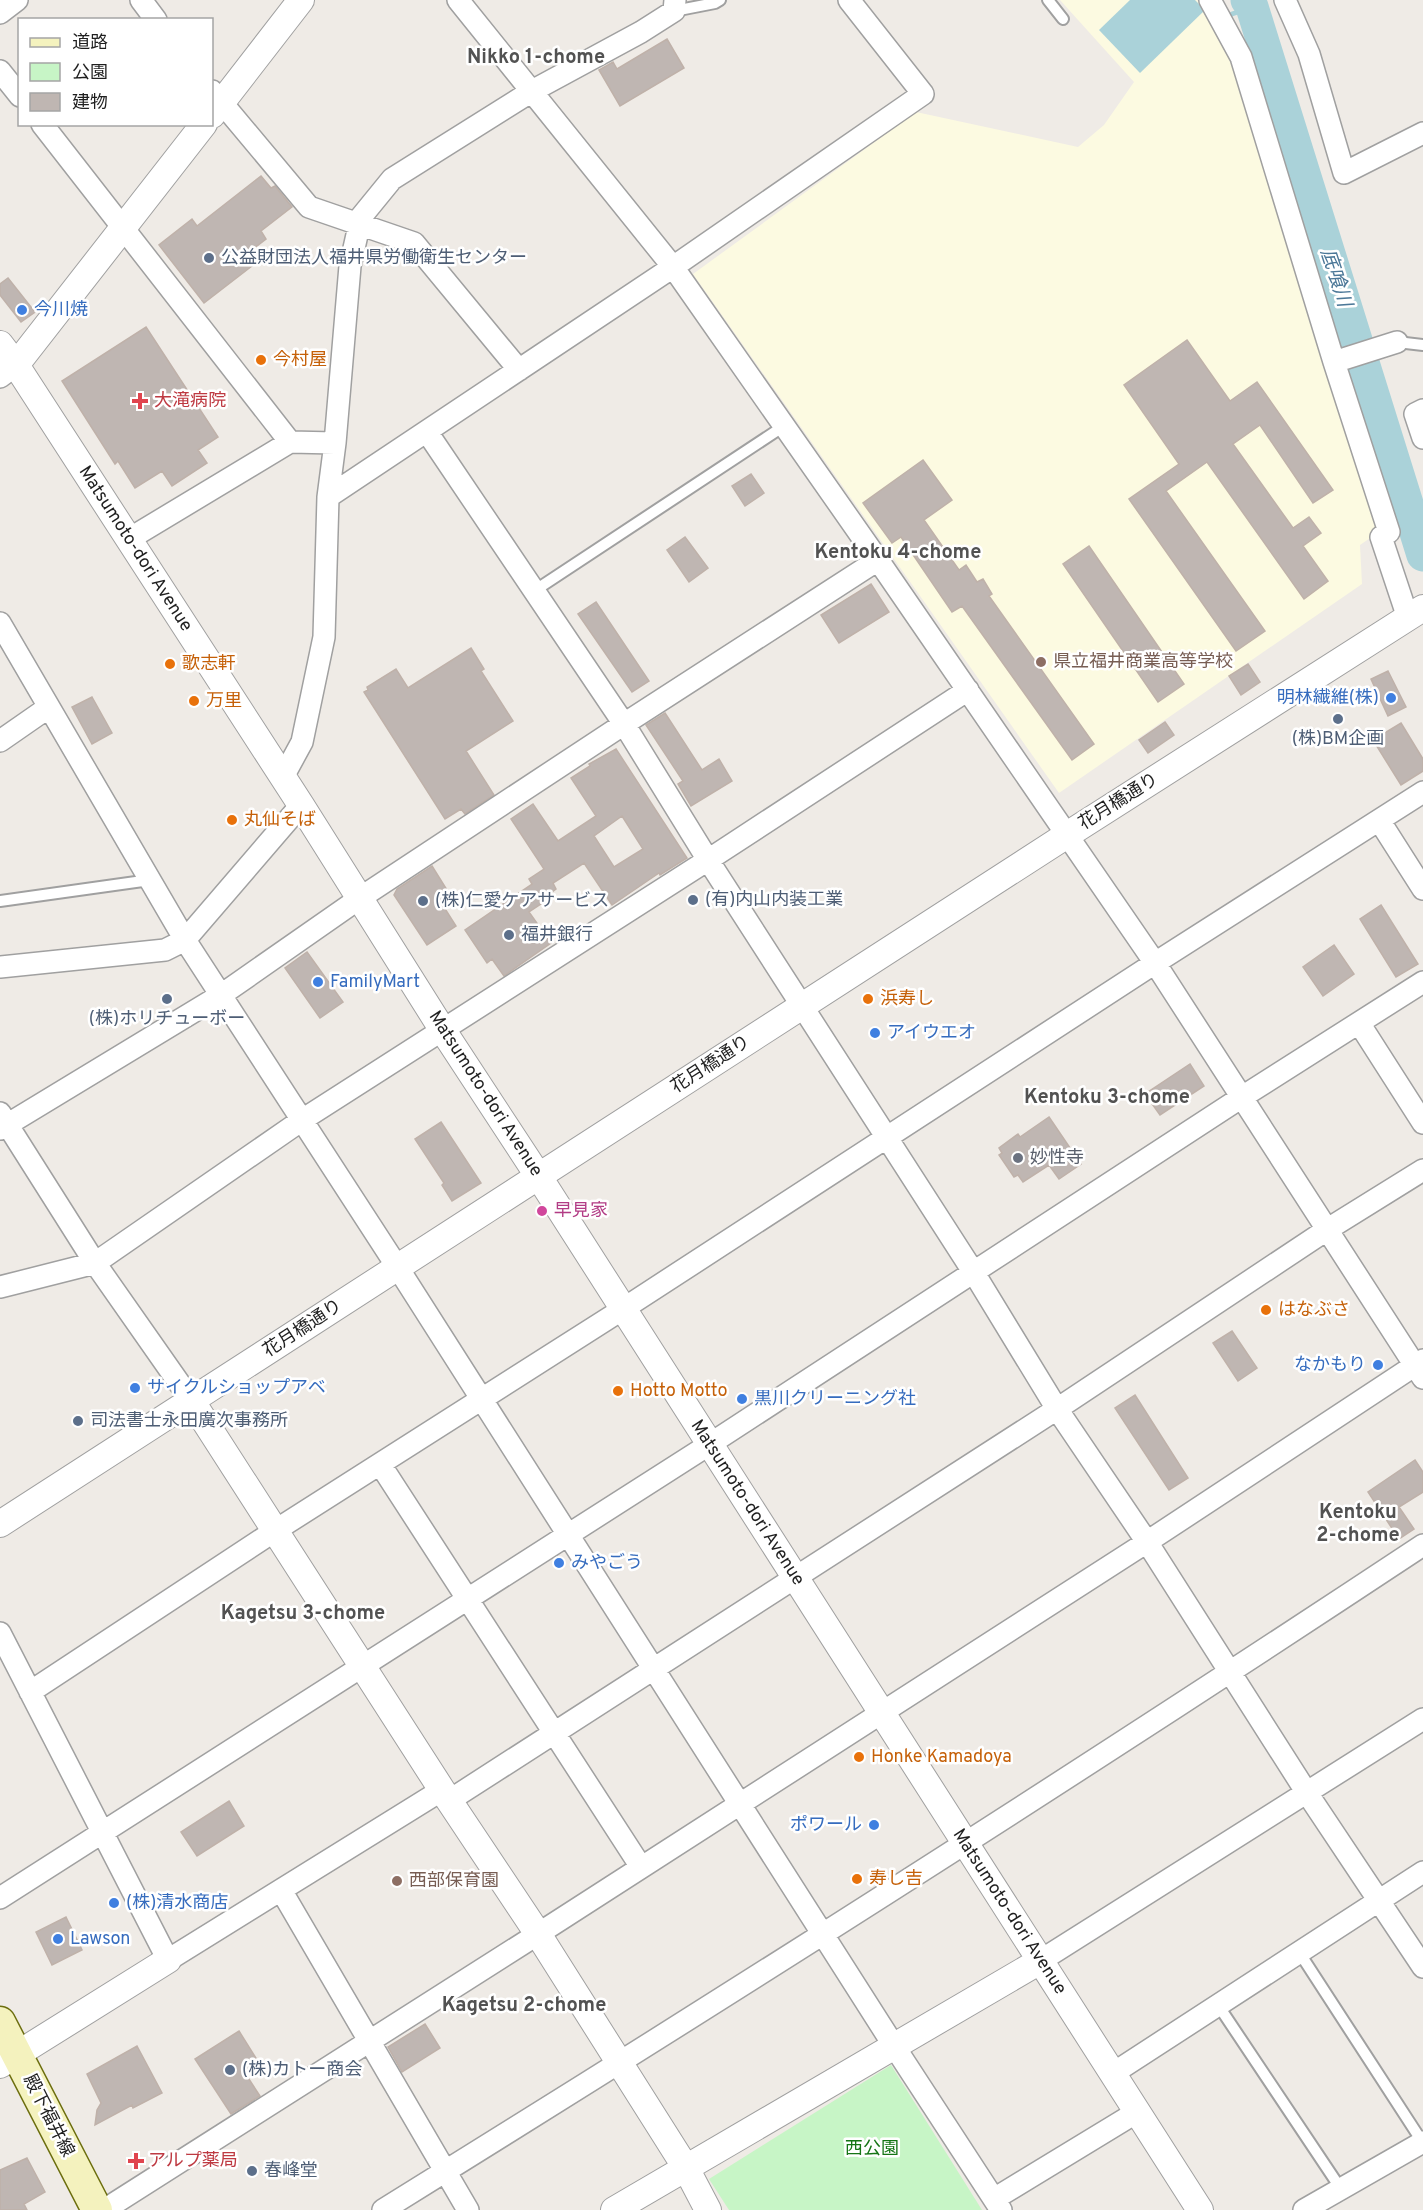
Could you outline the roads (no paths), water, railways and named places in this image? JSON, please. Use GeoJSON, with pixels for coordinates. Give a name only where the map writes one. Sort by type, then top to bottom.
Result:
{"type":"FeatureCollection","features":[{"type":"Feature","properties":{"kind":"main road","name":"殿下福井線"},"geometry":{"type":"LineString","coordinates":[[0,2022],[8,2060],[97,2210]]}},
{"type":"Feature","properties":{"kind":"street"},"geometry":{"type":"LineString","coordinates":[[0,13],[17,0]]}},
{"type":"Feature","properties":{"kind":"street"},"geometry":{"type":"LineString","coordinates":[[141,0],[154,18]]}},
{"type":"Feature","properties":{"kind":"street"},"geometry":{"type":"LineString","coordinates":[[302,0],[215,103],[309,207],[414,243],[519,370]]}},
{"type":"Feature","properties":{"kind":"street"},"geometry":{"type":"LineString","coordinates":[[104,2210],[1420,1368],[1155,963],[673,267],[458,0]]}},
{"type":"Feature","properties":{"kind":"street"},"geometry":{"type":"LineString","coordinates":[[1210,0],[1241,57],[1334,362],[1389,532],[1381,537],[1417,612]]}},
{"type":"Feature","properties":{"kind":"street"},"geometry":{"type":"LineString","coordinates":[[1285,0],[1309,54],[1344,173],[1423,133]]}},
{"type":"Feature","properties":{"kind":"street"},"geometry":{"type":"LineString","coordinates":[[328,497],[673,267],[923,94],[858,4]]}},
{"type":"Feature","properties":{"kind":"street"},"geometry":{"type":"LineString","coordinates":[[283,777],[302,742],[324,637],[328,497],[335,443],[350,266],[361,217],[392,179],[532,90],[641,32],[674,6]]}},
{"type":"Feature","properties":{"kind":"street"},"geometry":{"type":"LineString","coordinates":[[0,71],[18,94]]}},
{"type":"Feature","properties":{"kind":"street"},"geometry":{"type":"LineString","coordinates":[[44,126],[290,442]]}},
{"type":"Feature","properties":{"kind":"street"},"geometry":{"type":"LineString","coordinates":[[8,371],[202,126]]}},
{"type":"Feature","properties":{"kind":"street"},"geometry":{"type":"LineString","coordinates":[[1334,362],[1397,342]]}},
{"type":"Feature","properties":{"kind":"street","name":"Matsumoto-dori Avenue"},"geometry":{"type":"LineString","coordinates":[[0,344],[8,371],[129,539],[1200,2210]]}},
{"type":"Feature","properties":{"kind":"street"},"geometry":{"type":"LineString","coordinates":[[1423,410],[1415,414],[1423,438]]}},
{"type":"Feature","properties":{"kind":"street"},"geometry":{"type":"LineString","coordinates":[[427,432],[624,724],[885,1138],[974,1273],[1057,1408],[1147,1542],[1307,1793],[1423,1967]]}},
{"type":"Feature","properties":{"kind":"street"},"geometry":{"type":"LineString","coordinates":[[129,539],[290,442],[335,443]]}},
{"type":"Feature","properties":{"kind":"street"},"geometry":{"type":"LineString","coordinates":[[708,2210],[686,2168],[538,1934],[191,1400],[95,1263],[3,1122],[220,995],[360,898],[878,560]]}},
{"type":"Feature","properties":{"kind":"street","name":"花月橋通り"},"geometry":{"type":"LineString","coordinates":[[0,1524],[1067,834],[1417,612]]}},
{"type":"Feature","properties":{"kind":"street"},"geometry":{"type":"LineString","coordinates":[[0,623],[185,940],[398,1268],[894,2046],[998,2204],[1137,2112]]}},
{"type":"Feature","properties":{"kind":"street"},"geometry":{"type":"LineString","coordinates":[[0,1287],[95,1263],[302,1120],[968,690]]}},
{"type":"Feature","properties":{"kind":"street"},"geometry":{"type":"LineString","coordinates":[[0,741],[49,707]]}},
{"type":"Feature","properties":{"kind":"street"},"geometry":{"type":"LineString","coordinates":[[30,1692],[276,1530],[623,1309],[1155,963],[1423,792]]}},
{"type":"Feature","properties":{"kind":"street"},"geometry":{"type":"LineString","coordinates":[[0,967],[165,950],[185,940],[301,805]]}},
{"type":"Feature","properties":{"kind":"street"},"geometry":{"type":"LineString","coordinates":[[1379,820],[1423,889]]}},
{"type":"Feature","properties":{"kind":"street"},"geometry":{"type":"LineString","coordinates":[[0,1898],[710,1444],[1242,1097],[1423,982]]}},
{"type":"Feature","properties":{"kind":"street"},"geometry":{"type":"LineString","coordinates":[[1359,1023],[1423,1123]]}},
{"type":"Feature","properties":{"kind":"street"},"geometry":{"type":"LineString","coordinates":[[8,2060],[281,1890],[554,1733],[1057,1408],[1328,1229],[1423,1170]]}},
{"type":"Feature","properties":{"kind":"street"},"geometry":{"type":"LineString","coordinates":[[380,1464],[641,1867]]}},
{"type":"Feature","properties":{"kind":"street"},"geometry":{"type":"LineString","coordinates":[[383,2210],[823,1935],[1230,1673],[1423,1545]]}},
{"type":"Feature","properties":{"kind":"street"},"geometry":{"type":"LineString","coordinates":[[0,1633],[168,1960]]}},
{"type":"Feature","properties":{"kind":"street"},"geometry":{"type":"LineString","coordinates":[[614,2210],[1040,1961],[1423,1719]]}},
{"type":"Feature","properties":{"kind":"street"},"geometry":{"type":"LineString","coordinates":[[1112,2074],[1423,1872]]}},
{"type":"Feature","properties":{"kind":"street"},"geometry":{"type":"LineString","coordinates":[[281,1890],[468,2210]]}},
{"type":"Feature","properties":{"kind":"street"},"geometry":{"type":"LineString","coordinates":[[1304,2210],[1423,2143]]}},
{"type":"Feature","properties":{"kind":"lane"},"geometry":{"type":"LineString","coordinates":[[674,6],[715,3],[720,0]]}},
{"type":"Feature","properties":{"kind":"lane"},"geometry":{"type":"LineString","coordinates":[[1048,0],[1063,19]]}},
{"type":"Feature","properties":{"kind":"lane"},"geometry":{"type":"LineString","coordinates":[[1397,342],[1423,345]]}},
{"type":"Feature","properties":{"kind":"lane"},"geometry":{"type":"LineString","coordinates":[[534,591],[784,426]]}},
{"type":"Feature","properties":{"kind":"lane"},"geometry":{"type":"LineString","coordinates":[[0,900],[150,880]]}},
{"type":"Feature","properties":{"kind":"lane"},"geometry":{"type":"LineString","coordinates":[[1299,1952],[1423,2143]]}},
{"type":"Feature","properties":{"kind":"lane"},"geometry":{"type":"LineString","coordinates":[[1218,2005],[1341,2189]]}},
{"type":"Feature","properties":{"kind":"water"},"geometry":{"type":"Polygon","coordinates":[[[1130,0],[1195,0],[1205,10],[1140,73],[1099,30],[1130,0]]]}},
{"type":"Feature","properties":{"kind":"waterway","name":"底喰川"},"geometry":{"type":"LineString","coordinates":[[1247,0],[1252,7],[1423,555]]}},
{"type":"Feature","properties":{"kind":"waterway"},"geometry":{"type":"LineString","coordinates":[[1232,14],[1252,7]]}},
{"type":"Feature","properties":{"kind":"place","name":"公益財団法人福井県労働衛生センター"},"geometry":{"type":"Point","coordinates":[209,258]}},
{"type":"Feature","properties":{"kind":"place","name":"今川焼"},"geometry":{"type":"Point","coordinates":[22,310]}},
{"type":"Feature","properties":{"kind":"place","name":"今村屋"},"geometry":{"type":"Point","coordinates":[261,360]}},
{"type":"Feature","properties":{"kind":"place","name":"大滝病院"},"geometry":{"type":"Point","coordinates":[140,401]}},
{"type":"Feature","properties":{"kind":"place","name":"県立福井商業高等学校"},"geometry":{"type":"Point","coordinates":[1041,662]}},
{"type":"Feature","properties":{"kind":"place","name":"歌志軒"},"geometry":{"type":"Point","coordinates":[170,664]}},
{"type":"Feature","properties":{"kind":"place","name":"明林繊維(株)"},"geometry":{"type":"Point","coordinates":[1391,698]}},
{"type":"Feature","properties":{"kind":"place","name":"万里"},"geometry":{"type":"Point","coordinates":[194,701]}},
{"type":"Feature","properties":{"kind":"place","name":"(株)BM企画"},"geometry":{"type":"Point","coordinates":[1338,719]}},
{"type":"Feature","properties":{"kind":"place","name":"丸仙そば"},"geometry":{"type":"Point","coordinates":[232,820]}},
{"type":"Feature","properties":{"kind":"place","name":"(有)内山内装工業"},"geometry":{"type":"Point","coordinates":[693,900]}},
{"type":"Feature","properties":{"kind":"place","name":"(株)仁愛ケアサービス"},"geometry":{"type":"Point","coordinates":[423,901]}},
{"type":"Feature","properties":{"kind":"place","name":"福井銀行"},"geometry":{"type":"Point","coordinates":[509,935]}},
{"type":"Feature","properties":{"kind":"place","name":"FamilyMart"},"geometry":{"type":"Point","coordinates":[318,982]}},
{"type":"Feature","properties":{"kind":"place","name":"(株)ホリチューボー"},"geometry":{"type":"Point","coordinates":[167,999]}},
{"type":"Feature","properties":{"kind":"place","name":"浜寿し"},"geometry":{"type":"Point","coordinates":[868,999]}},
{"type":"Feature","properties":{"kind":"place","name":"アイウエオ"},"geometry":{"type":"Point","coordinates":[875,1033]}},
{"type":"Feature","properties":{"kind":"place","name":"妙性寺"},"geometry":{"type":"Point","coordinates":[1018,1158]}},
{"type":"Feature","properties":{"kind":"place","name":"早見家"},"geometry":{"type":"Point","coordinates":[542,1211]}},
{"type":"Feature","properties":{"kind":"place","name":"はなぶさ"},"geometry":{"type":"Point","coordinates":[1266,1310]}},
{"type":"Feature","properties":{"kind":"place","name":"なかもり"},"geometry":{"type":"Point","coordinates":[1378,1365]}},
{"type":"Feature","properties":{"kind":"place","name":"サイクルショップアベ"},"geometry":{"type":"Point","coordinates":[135,1388]}},
{"type":"Feature","properties":{"kind":"place","name":"Hotto Motto"},"geometry":{"type":"Point","coordinates":[618,1391]}},
{"type":"Feature","properties":{"kind":"place","name":"黒川クリーニング社"},"geometry":{"type":"Point","coordinates":[742,1399]}},
{"type":"Feature","properties":{"kind":"place","name":"司法書士永田廣次事務所"},"geometry":{"type":"Point","coordinates":[78,1421]}},
{"type":"Feature","properties":{"kind":"place","name":"みやごう"},"geometry":{"type":"Point","coordinates":[559,1563]}},
{"type":"Feature","properties":{"kind":"place","name":"Honke Kamadoya"},"geometry":{"type":"Point","coordinates":[859,1757]}},
{"type":"Feature","properties":{"kind":"place","name":"ポワール"},"geometry":{"type":"Point","coordinates":[874,1825]}},
{"type":"Feature","properties":{"kind":"place","name":"寿し吉"},"geometry":{"type":"Point","coordinates":[857,1879]}},
{"type":"Feature","properties":{"kind":"place","name":"西部保育園"},"geometry":{"type":"Point","coordinates":[397,1881]}},
{"type":"Feature","properties":{"kind":"place","name":"(株)清水商店"},"geometry":{"type":"Point","coordinates":[114,1903]}},
{"type":"Feature","properties":{"kind":"place","name":"Lawson"},"geometry":{"type":"Point","coordinates":[58,1939]}},
{"type":"Feature","properties":{"kind":"place","name":"(株)カトー商会"},"geometry":{"type":"Point","coordinates":[230,2070]}},
{"type":"Feature","properties":{"kind":"place","name":"アルプ薬局"},"geometry":{"type":"Point","coordinates":[136,2161]}},
{"type":"Feature","properties":{"kind":"place","name":"春峰堂"},"geometry":{"type":"Point","coordinates":[252,2171]}},
{"type":"Feature","properties":{"kind":"district","name":"Nikko 1-chome"},"geometry":{"type":"Point","coordinates":[536,58]}},
{"type":"Feature","properties":{"kind":"district","name":"Kentoku 4-chome"},"geometry":{"type":"Point","coordinates":[898,553]}},
{"type":"Feature","properties":{"kind":"district","name":"Kentoku 3-chome"},"geometry":{"type":"Point","coordinates":[1107,1098]}},
{"type":"Feature","properties":{"kind":"district","name":"Kentoku 2-chome"},"geometry":{"type":"Point","coordinates":[1358,1524]}},
{"type":"Feature","properties":{"kind":"district","name":"Kagetsu 3-chome"},"geometry":{"type":"Point","coordinates":[303,1614]}},
{"type":"Feature","properties":{"kind":"district","name":"Kagetsu 2-chome"},"geometry":{"type":"Point","coordinates":[524,2006]}},
{"type":"Feature","properties":{"kind":"park label","name":"西公園"},"geometry":{"type":"Point","coordinates":[872,2149]}}]}
